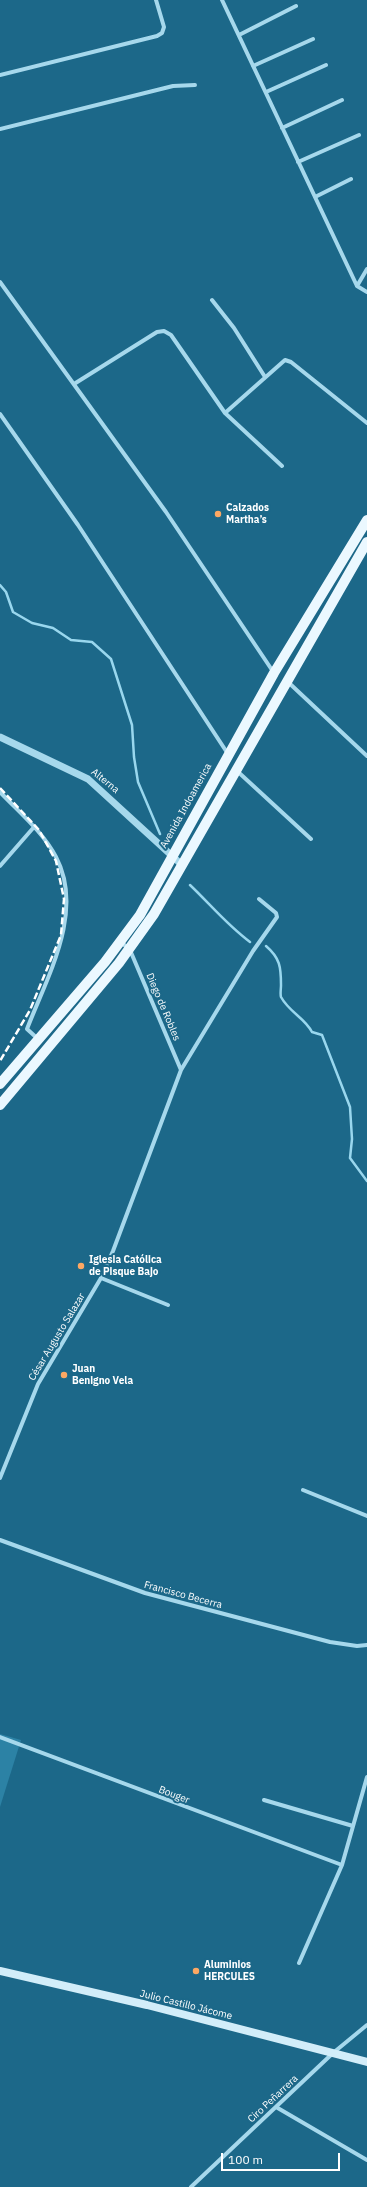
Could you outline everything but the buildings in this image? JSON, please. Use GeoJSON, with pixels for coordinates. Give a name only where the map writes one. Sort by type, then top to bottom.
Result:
{"type":"FeatureCollection","features":[{"type":"Feature","properties":{"kind":"main road","name":"Avenida Indoamerica"},"geometry":{"type":"LineString","coordinates":[[0,1084],[121,942],[140,915],[274,673],[366,523]]}},
{"type":"Feature","properties":{"kind":"main road"},"geometry":{"type":"LineString","coordinates":[[0,1105],[130,950],[173,885],[182,865],[286,680],[367,542]]}},
{"type":"Feature","properties":{"kind":"main road"},"geometry":{"type":"LineString","coordinates":[[79,992],[88,1001]]}},
{"type":"Feature","properties":{"kind":"main road","name":"Julio Castillo Jácome"},"geometry":{"type":"LineString","coordinates":[[0,1971],[148,2005],[367,2062]]}},
{"type":"Feature","properties":{"kind":"street"},"geometry":{"type":"LineString","coordinates":[[0,75],[157,36],[162,33],[164,27],[156,0]]}},
{"type":"Feature","properties":{"kind":"street"},"geometry":{"type":"LineString","coordinates":[[222,0],[357,286],[367,292]]}},
{"type":"Feature","properties":{"kind":"street"},"geometry":{"type":"LineString","coordinates":[[238,35],[296,6]]}},
{"type":"Feature","properties":{"kind":"street"},"geometry":{"type":"LineString","coordinates":[[253,66],[313,39]]}},
{"type":"Feature","properties":{"kind":"street"},"geometry":{"type":"LineString","coordinates":[[266,92],[326,65]]}},
{"type":"Feature","properties":{"kind":"street"},"geometry":{"type":"LineString","coordinates":[[0,129],[173,86],[195,85]]}},
{"type":"Feature","properties":{"kind":"street"},"geometry":{"type":"LineString","coordinates":[[282,128],[342,100]]}},
{"type":"Feature","properties":{"kind":"street"},"geometry":{"type":"LineString","coordinates":[[298,162],[359,135]]}},
{"type":"Feature","properties":{"kind":"street"},"geometry":{"type":"LineString","coordinates":[[315,197],[352,179]]}},
{"type":"Feature","properties":{"kind":"street"},"geometry":{"type":"LineString","coordinates":[[357,286],[367,269]]}},
{"type":"Feature","properties":{"kind":"street"},"geometry":{"type":"LineString","coordinates":[[0,282],[166,512],[274,673]]}},
{"type":"Feature","properties":{"kind":"street"},"geometry":{"type":"LineString","coordinates":[[212,300],[234,328],[265,377]]}},
{"type":"Feature","properties":{"kind":"street"},"geometry":{"type":"LineString","coordinates":[[74,384],[157,332],[164,331],[171,335],[225,413],[282,466]]}},
{"type":"Feature","properties":{"kind":"street"},"geometry":{"type":"LineString","coordinates":[[225,413],[280,362],[285,360],[291,362],[367,423]]}},
{"type":"Feature","properties":{"kind":"street"},"geometry":{"type":"LineString","coordinates":[[0,414],[78,525],[228,754]]}},
{"type":"Feature","properties":{"kind":"street"},"geometry":{"type":"LineString","coordinates":[[286,680],[367,756]]}},
{"type":"Feature","properties":{"kind":"street","name":"Alterna"},"geometry":{"type":"LineString","coordinates":[[0,737],[88,779],[182,865]]}},
{"type":"Feature","properties":{"kind":"street"},"geometry":{"type":"LineString","coordinates":[[236,769],[311,839]]}},
{"type":"Feature","properties":{"kind":"street"},"geometry":{"type":"LineString","coordinates":[[0,792],[34,827],[56,857],[66,898],[66,913],[60,944],[27,1029],[38,1039]]}},
{"type":"Feature","properties":{"kind":"street"},"geometry":{"type":"LineString","coordinates":[[0,866],[34,827]]}},
{"type":"Feature","properties":{"kind":"street","name":"César Augusto Salazar"},"geometry":{"type":"LineString","coordinates":[[0,1478],[38,1384],[101,1278],[113,1251],[181,1070],[253,951],[277,917],[276,913],[259,899]]}},
{"type":"Feature","properties":{"kind":"street"},"geometry":{"type":"LineString","coordinates":[[121,942],[130,950]]}},
{"type":"Feature","properties":{"kind":"street","name":"Diego de Robles"},"geometry":{"type":"LineString","coordinates":[[130,950],[181,1070]]}},
{"type":"Feature","properties":{"kind":"street"},"geometry":{"type":"LineString","coordinates":[[101,1278],[168,1305]]}},
{"type":"Feature","properties":{"kind":"street"},"geometry":{"type":"LineString","coordinates":[[303,1490],[367,1516]]}},
{"type":"Feature","properties":{"kind":"street","name":"Francisco Becerra"},"geometry":{"type":"LineString","coordinates":[[0,1540],[145,1593],[330,1642],[357,1646],[367,1645]]}},
{"type":"Feature","properties":{"kind":"street","name":"Bouger"},"geometry":{"type":"LineString","coordinates":[[0,1737],[342,1865]]}},
{"type":"Feature","properties":{"kind":"street"},"geometry":{"type":"LineString","coordinates":[[299,1963],[342,1865],[367,1777]]}},
{"type":"Feature","properties":{"kind":"street"},"geometry":{"type":"LineString","coordinates":[[264,1800],[353,1826]]}},
{"type":"Feature","properties":{"kind":"street","name":"Ciro Peñarrera"},"geometry":{"type":"LineString","coordinates":[[191,2187],[333,2053],[367,2025]]}},
{"type":"Feature","properties":{"kind":"street"},"geometry":{"type":"LineString","coordinates":[[276,2107],[367,2160]]}},
{"type":"Feature","properties":{"kind":"shaded area"},"geometry":{"type":"Polygon","coordinates":[[[0,1734],[21,1740],[0,1807],[0,1734]]]}},
{"type":"Feature","properties":{"kind":"waterway"},"geometry":{"type":"LineString","coordinates":[[0,585],[6,592],[13,612],[32,623],[53,628],[71,640],[92,642],[111,659],[132,725],[134,757],[138,782],[160,834]]}},
{"type":"Feature","properties":{"kind":"waterway"},"geometry":{"type":"LineString","coordinates":[[190,885],[226,922],[250,942]]}},
{"type":"Feature","properties":{"kind":"waterway"},"geometry":{"type":"LineString","coordinates":[[266,946],[271,950],[279,963],[281,973],[281,997],[284,1002],[309,1027],[312,1032],[322,1035],[350,1107],[352,1139],[350,1158],[367,1181]]}},
{"type":"Feature","properties":{"kind":"railway"},"geometry":{"type":"LineString","coordinates":[[0,788],[39,830],[56,861],[64,899],[61,935],[30,1010],[0,1061]]}},
{"type":"Feature","properties":{"kind":"place","name":"Calzados Martha’s"},"geometry":{"type":"Point","coordinates":[218,514]}},
{"type":"Feature","properties":{"kind":"place","name":"Iglesia Católica de Pisque Bajo"},"geometry":{"type":"Point","coordinates":[81,1266]}},
{"type":"Feature","properties":{"kind":"place","name":"Juan Benigno Vela"},"geometry":{"type":"Point","coordinates":[64,1375]}},
{"type":"Feature","properties":{"kind":"place","name":"Aluminios HERCULES"},"geometry":{"type":"Point","coordinates":[196,1971]}}]}
